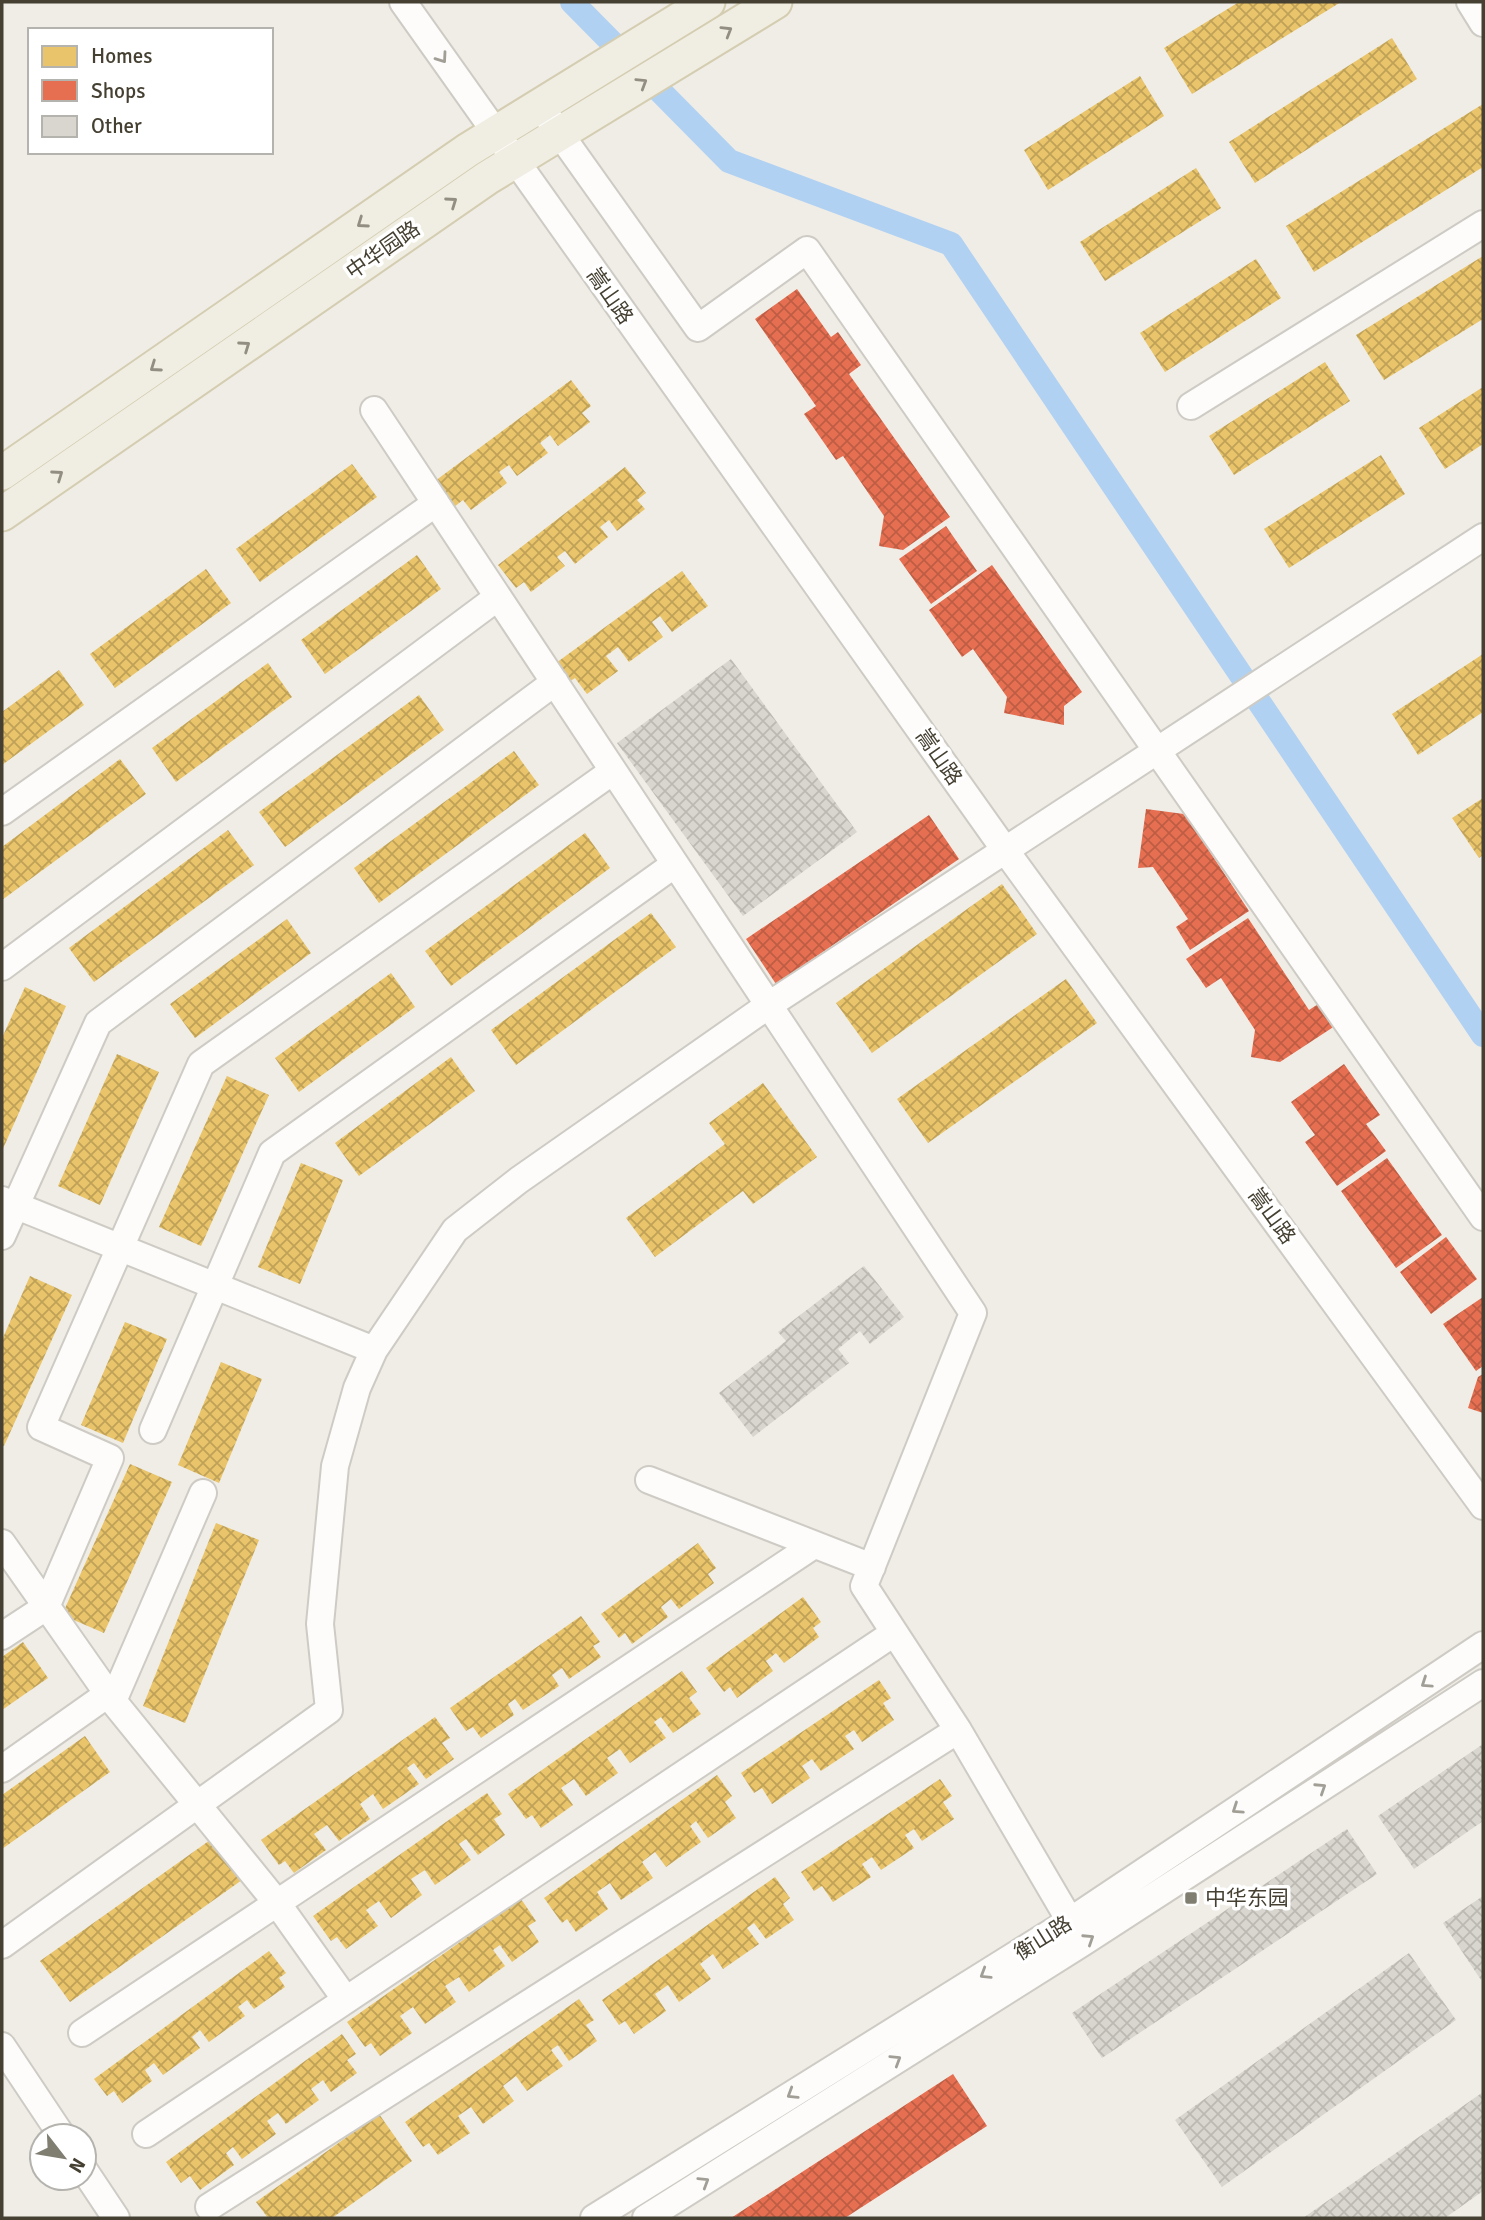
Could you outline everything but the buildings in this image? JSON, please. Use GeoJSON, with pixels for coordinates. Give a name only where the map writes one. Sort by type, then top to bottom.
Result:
{"type":"FeatureCollection","features":[{"type":"Feature","properties":{"kind":"main road","name":"中华园路"},"geometry":{"type":"LineString","coordinates":[[2,473],[495,133],[708,2]]}},
{"type":"Feature","properties":{"kind":"main road","name":"中华园路"},"geometry":{"type":"LineString","coordinates":[[2,514],[514,161],[775,2]]}},
{"type":"Feature","properties":{"kind":"street","name":"嵩山路"},"geometry":{"type":"LineString","coordinates":[[403,2],[1005,850],[1483,1506]]}},
{"type":"Feature","properties":{"kind":"street"},"geometry":{"type":"LineString","coordinates":[[1470,2],[1483,23]]}},
{"type":"Feature","properties":{"kind":"street"},"geometry":{"type":"LineString","coordinates":[[540,106],[698,328],[807,250],[1483,1217]]}},
{"type":"Feature","properties":{"kind":"street"},"geometry":{"type":"LineString","coordinates":[[1191,407],[1483,224]]}},
{"type":"Feature","properties":{"kind":"street"},"geometry":{"type":"LineString","coordinates":[[374,410],[973,1313],[864,1586],[958,1730],[1070,1921]]}},
{"type":"Feature","properties":{"kind":"street"},"geometry":{"type":"LineString","coordinates":[[2,812],[436,503]]}},
{"type":"Feature","properties":{"kind":"street"},"geometry":{"type":"LineString","coordinates":[[2,1945],[329,1710],[320,1624],[335,1466],[357,1388],[374,1350],[455,1230],[519,1180],[769,1005],[1483,537]]}},
{"type":"Feature","properties":{"kind":"street"},"geometry":{"type":"LineString","coordinates":[[2,967],[498,597]]}},
{"type":"Feature","properties":{"kind":"street"},"geometry":{"type":"LineString","coordinates":[[2,1236],[8,1204],[98,1023],[555,682]]}},
{"type":"Feature","properties":{"kind":"street"},"geometry":{"type":"LineString","coordinates":[[2,1636],[46,1607],[110,1458],[41,1427],[201,1064],[614,771]]}},
{"type":"Feature","properties":{"kind":"street"},"geometry":{"type":"LineString","coordinates":[[153,1430],[271,1153],[675,864]]}},
{"type":"Feature","properties":{"kind":"street"},"geometry":{"type":"LineString","coordinates":[[8,1204],[374,1350]]}},
{"type":"Feature","properties":{"kind":"street"},"geometry":{"type":"LineString","coordinates":[[649,1480],[872,1567]]}},
{"type":"Feature","properties":{"kind":"street"},"geometry":{"type":"LineString","coordinates":[[2,1769],[111,1698],[203,1493]]}},
{"type":"Feature","properties":{"kind":"street"},"geometry":{"type":"LineString","coordinates":[[2,1544],[111,1698],[277,1903],[346,2000]]}},
{"type":"Feature","properties":{"kind":"street"},"geometry":{"type":"LineString","coordinates":[[82,2033],[814,1545]]}},
{"type":"Feature","properties":{"kind":"street"},"geometry":{"type":"LineString","coordinates":[[146,2134],[894,1633]]}},
{"type":"Feature","properties":{"kind":"street","name":"衡山路"},"geometry":{"type":"LineString","coordinates":[[594,2218],[1070,1921],[1483,1645]]}},
{"type":"Feature","properties":{"kind":"street","name":"衡山路"},"geometry":{"type":"LineString","coordinates":[[646,2218],[1070,1951],[1483,1683]]}},
{"type":"Feature","properties":{"kind":"street"},"geometry":{"type":"LineString","coordinates":[[209,2207],[958,1730]]}},
{"type":"Feature","properties":{"kind":"street"},"geometry":{"type":"LineString","coordinates":[[2,2046],[52,2122]]}},
{"type":"Feature","properties":{"kind":"street"},"geometry":{"type":"LineString","coordinates":[[98,2191],[116,2218]]}},
{"type":"Feature","properties":{"kind":"waterway"},"geometry":{"type":"LineString","coordinates":[[572,2],[729,161],[951,244],[1483,1035]]}},
{"type":"Feature","properties":{"kind":"place","name":"中华东园"},"geometry":{"type":"Point","coordinates":[1191,1898]}}]}
